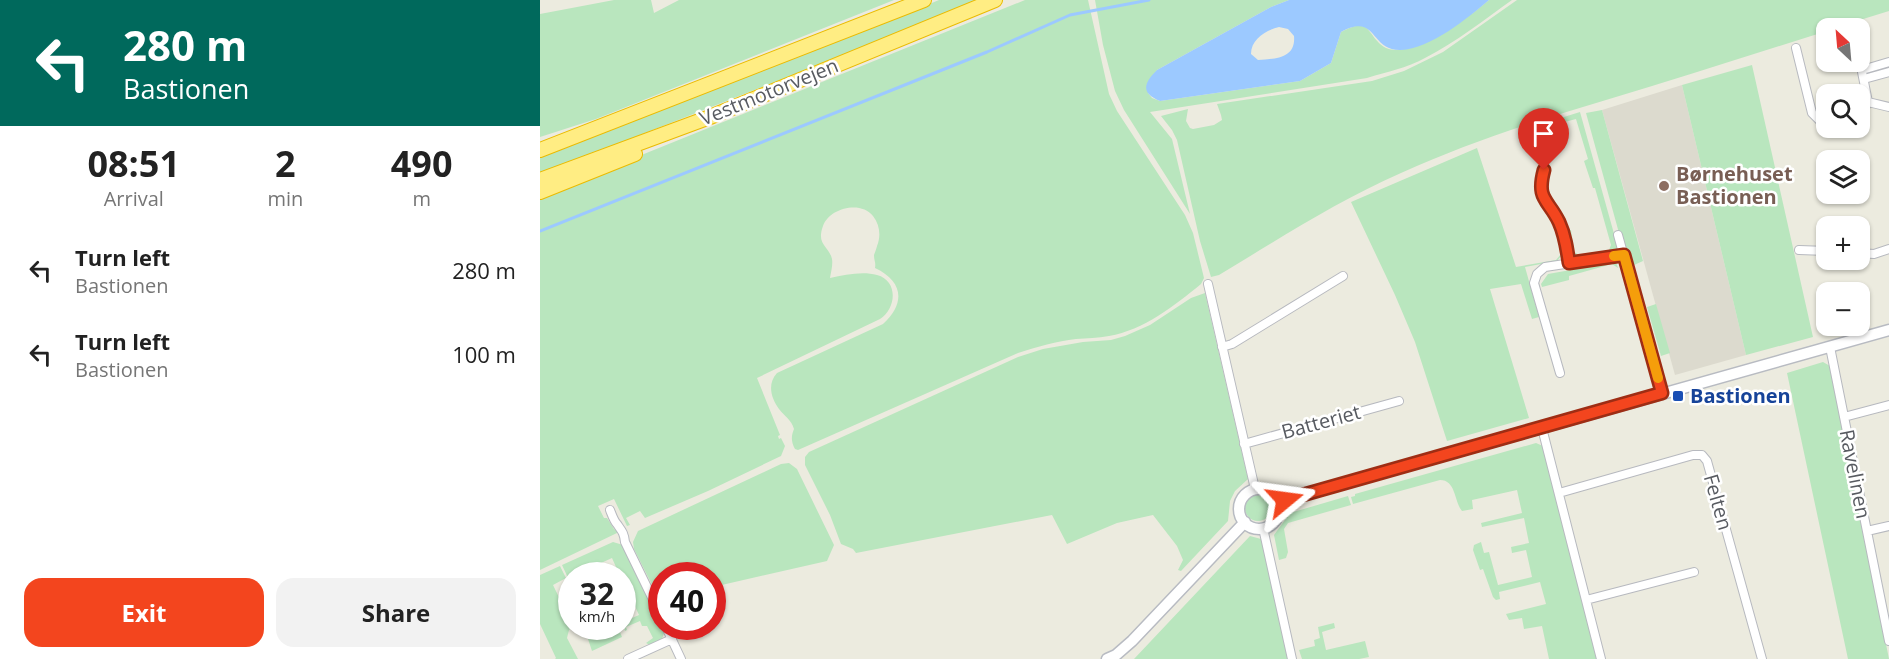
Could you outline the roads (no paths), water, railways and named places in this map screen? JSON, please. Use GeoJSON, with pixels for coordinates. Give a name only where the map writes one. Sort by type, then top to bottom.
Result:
{"type":"FeatureCollection","features":[{"type":"Feature","properties":{"kind":"highway","name":"Vestmotorvejen"},"geometry":{"type":"LineString","coordinates":[[540,148],[576,137],[924,0]]}},
{"type":"Feature","properties":{"kind":"highway","name":"Vestmotorvejen"},"geometry":{"type":"LineString","coordinates":[[540,180],[710,117],[995,0]]}},
{"type":"Feature","properties":{"kind":"highway"},"geometry":{"type":"LineString","coordinates":[[540,192],[677,137],[710,117]]}},
{"type":"Feature","properties":{"kind":"street"},"geometry":{"type":"LineString","coordinates":[[1796,48],[1812,113],[1816,117]]}},
{"type":"Feature","properties":{"kind":"street"},"geometry":{"type":"LineString","coordinates":[[1870,65],[1889,62]]}},
{"type":"Feature","properties":{"kind":"street"},"geometry":{"type":"LineString","coordinates":[[1862,72],[1865,84]]}},
{"type":"Feature","properties":{"kind":"street"},"geometry":{"type":"LineString","coordinates":[[1864,79],[1889,72]]}},
{"type":"Feature","properties":{"kind":"street"},"geometry":{"type":"LineString","coordinates":[[1870,102],[1889,107]]}},
{"type":"Feature","properties":{"kind":"street"},"geometry":{"type":"LineString","coordinates":[[1544,170],[1542,194],[1557,218],[1565,237],[1569,263]]}},
{"type":"Feature","properties":{"kind":"street"},"geometry":{"type":"LineString","coordinates":[[1618,235],[1662,393]]}},
{"type":"Feature","properties":{"kind":"street"},"geometry":{"type":"LineString","coordinates":[[1870,254],[1889,249]]}},
{"type":"Feature","properties":{"kind":"street"},"geometry":{"type":"LineString","coordinates":[[1799,250],[1816,251]]}},
{"type":"Feature","properties":{"kind":"street"},"geometry":{"type":"LineString","coordinates":[[1560,373],[1534,283],[1537,274],[1545,267],[1624,255]]}},
{"type":"Feature","properties":{"kind":"street"},"geometry":{"type":"LineString","coordinates":[[1222,347],[1232,344],[1343,276]]}},
{"type":"Feature","properties":{"kind":"street"},"geometry":{"type":"LineString","coordinates":[[1208,284],[1255,489]]}},
{"type":"Feature","properties":{"kind":"street"},"geometry":{"type":"LineString","coordinates":[[1278,502],[1889,330]]}},
{"type":"Feature","properties":{"kind":"street","name":"Ravelinen"},"geometry":{"type":"LineString","coordinates":[[1830,347],[1889,641]]}},
{"type":"Feature","properties":{"kind":"street","name":"Batteriet"},"geometry":{"type":"LineString","coordinates":[[1244,444],[1399,401]]}},
{"type":"Feature","properties":{"kind":"street","name":"Ravelinen"},"geometry":{"type":"LineString","coordinates":[[1844,417],[1889,405]]}},
{"type":"Feature","properties":{"kind":"street"},"geometry":{"type":"LineString","coordinates":[[1542,428],[1601,659]]}},
{"type":"Feature","properties":{"kind":"street","name":"Felten"},"geometry":{"type":"LineString","coordinates":[[1559,493],[1693,455],[1702,455],[1707,461],[1762,659]]}},
{"type":"Feature","properties":{"kind":"street"},"geometry":{"type":"LineString","coordinates":[[1255,489],[1266,490],[1278,502],[1279,508],[1275,521],[1263,528],[1257,528],[1245,522],[1239,512],[1244,495],[1255,489]]}},
{"type":"Feature","properties":{"kind":"street"},"geometry":{"type":"LineString","coordinates":[[609,510],[617,526],[625,534],[625,542],[648,589]]}},
{"type":"Feature","properties":{"kind":"street"},"geometry":{"type":"LineString","coordinates":[[1114,658],[1245,522]]}},
{"type":"Feature","properties":{"kind":"street","name":"Ravelinen"},"geometry":{"type":"LineString","coordinates":[[1867,531],[1889,526]]}},
{"type":"Feature","properties":{"kind":"street"},"geometry":{"type":"LineString","coordinates":[[1263,528],[1293,659]]}},
{"type":"Feature","properties":{"kind":"street"},"geometry":{"type":"LineString","coordinates":[[1586,600],[1694,572]]}},
{"type":"Feature","properties":{"kind":"street"},"geometry":{"type":"LineString","coordinates":[[628,659],[670,640]]}},
{"type":"Feature","properties":{"kind":"street"},"geometry":{"type":"LineString","coordinates":[[672,640],[681,659]]}},
{"type":"Feature","properties":{"kind":"water"},"geometry":{"type":"Polygon","coordinates":[[[1289,0],[1489,0],[1448,31],[1412,48],[1391,49],[1383,45],[1368,29],[1361,27],[1353,27],[1341,32],[1331,63],[1300,81],[1160,101],[1149,95],[1147,83],[1157,70],[1271,7],[1289,0]],[[1279,27],[1264,33],[1256,40],[1251,54],[1258,60],[1284,56],[1292,49],[1294,43],[1294,36],[1288,29],[1279,27]]]}},
{"type":"Feature","properties":{"kind":"waterway"},"geometry":{"type":"LineString","coordinates":[[540,231],[987,52],[1070,15],[1149,0]]}},
{"type":"Feature","properties":{"kind":"place","name":"Børnehuset Bastionen"},"geometry":{"type":"Point","coordinates":[1664,186]}},
{"type":"Feature","properties":{"kind":"place","name":"Bastionen"},"geometry":{"type":"Point","coordinates":[1678,396]}}]}
